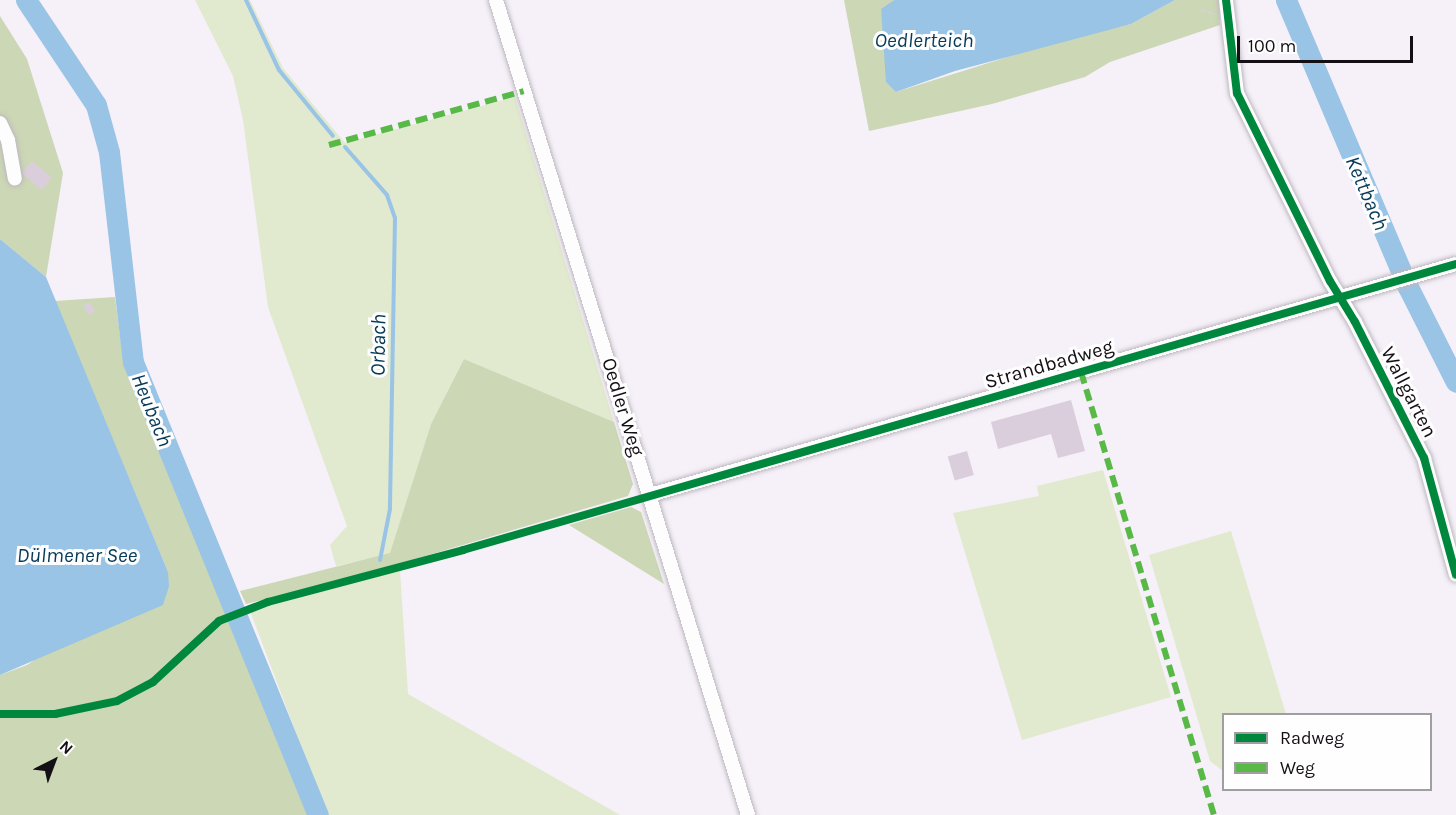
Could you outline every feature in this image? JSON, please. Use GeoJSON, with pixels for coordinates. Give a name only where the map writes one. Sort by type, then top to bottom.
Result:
{"type":"FeatureCollection","features":[{"type":"Feature","properties":{"kind":"street","name":"Oedler Weg"},"geometry":{"type":"LineString","coordinates":[[496,0],[651,495],[748,815]]}},
{"type":"Feature","properties":{"kind":"street","name":"Wallgarten"},"geometry":{"type":"LineString","coordinates":[[1226,0],[1238,93],[1340,298],[1424,458],[1456,575]]}},
{"type":"Feature","properties":{"kind":"street"},"geometry":{"type":"LineString","coordinates":[[0,123],[8,140],[15,178]]}},
{"type":"Feature","properties":{"kind":"street","name":"Strandbadweg"},"geometry":{"type":"LineString","coordinates":[[651,495],[1456,264]]}},
{"type":"Feature","properties":{"kind":"path"},"geometry":{"type":"LineString","coordinates":[[219,621],[268,602]]}},
{"type":"Feature","properties":{"kind":"green space"},"geometry":{"type":"Polygon","coordinates":[[[195,0],[250,0],[283,68],[345,143],[515,97],[614,422],[464,359],[431,424],[390,554],[336,566],[330,545],[347,526],[268,307],[243,120],[233,76],[195,0]]]}},
{"type":"Feature","properties":{"kind":"green space"},"geometry":{"type":"Polygon","coordinates":[[[844,0],[894,0],[881,10],[896,92],[1055,42],[1131,24],[1175,0],[1219,0],[1220,25],[1110,62],[1085,77],[992,104],[869,131],[844,0]]]}},
{"type":"Feature","properties":{"kind":"green space"},"geometry":{"type":"Polygon","coordinates":[[[0,16],[27,59],[63,173],[46,277],[0,239],[0,16]]]}},
{"type":"Feature","properties":{"kind":"green space"},"geometry":{"type":"Polygon","coordinates":[[[115,297],[124,366],[309,815],[0,815],[0,675],[27,665],[168,572],[55,301],[115,297]]]}},
{"type":"Feature","properties":{"kind":"green space"},"geometry":{"type":"Polygon","coordinates":[[[464,359],[614,422],[633,484],[628,496],[344,580],[246,604],[240,591],[390,553],[431,424],[464,359]]]}},
{"type":"Feature","properties":{"kind":"green space"},"geometry":{"type":"Polygon","coordinates":[[[1103,470],[1171,697],[1022,740],[953,513],[1039,496],[1037,486],[1103,470]]]}},
{"type":"Feature","properties":{"kind":"green space"},"geometry":{"type":"Polygon","coordinates":[[[631,507],[641,512],[664,584],[569,525],[631,507]]]}},
{"type":"Feature","properties":{"kind":"green space"},"geometry":{"type":"Polygon","coordinates":[[[1231,531],[1286,713],[1222,713],[1222,770],[1210,761],[1149,555],[1231,531]]]}},
{"type":"Feature","properties":{"kind":"green space"},"geometry":{"type":"Polygon","coordinates":[[[400,570],[408,694],[620,815],[327,815],[250,611],[400,570]]]}},
{"type":"Feature","properties":{"kind":"water","name":"Oedlerteich"},"geometry":{"type":"Polygon","coordinates":[[[894,0],[1175,0],[1131,24],[955,71],[896,92],[886,82],[881,9],[894,0]]]}},
{"type":"Feature","properties":{"kind":"water","name":"Dülmener See"},"geometry":{"type":"Polygon","coordinates":[[[0,239],[46,277],[168,572],[169,586],[163,605],[0,675],[0,239]]]}},
{"type":"Feature","properties":{"kind":"building"},"geometry":{"type":"Polygon","coordinates":[[[32,161],[52,178],[42,190],[22,173],[32,161]]]}},
{"type":"Feature","properties":{"kind":"building"},"geometry":{"type":"Polygon","coordinates":[[[90,302],[95,312],[89,315],[84,305],[90,302]]]}},
{"type":"Feature","properties":{"kind":"building"},"geometry":{"type":"Polygon","coordinates":[[[1071,400],[1085,451],[1058,458],[1051,434],[998,449],[991,422],[1071,400]]]}},
{"type":"Feature","properties":{"kind":"building"},"geometry":{"type":"Polygon","coordinates":[[[967,451],[974,475],[955,481],[948,457],[967,451]]]}},
{"type":"Feature","properties":{"kind":"waterway","name":"Heubach"},"geometry":{"type":"LineString","coordinates":[[26,0],[96,105],[109,152],[133,362],[318,815]]}},
{"type":"Feature","properties":{"kind":"waterway","name":"Orbach"},"geometry":{"type":"LineString","coordinates":[[246,0],[279,70],[333,136]]}},
{"type":"Feature","properties":{"kind":"waterway","name":"Kettbach"},"geometry":{"type":"LineString","coordinates":[[1286,0],[1408,287],[1456,382]]}},
{"type":"Feature","properties":{"kind":"waterway","name":"Orbach"},"geometry":{"type":"LineString","coordinates":[[345,147],[387,195],[395,218],[390,509],[380,560]]}},
{"type":"Feature","properties":{"kind":"marked path"},"geometry":{"type":"LineString","coordinates":[[329,145],[524,91]]}},
{"type":"Feature","properties":{"kind":"marked path"},"geometry":{"type":"LineString","coordinates":[[1081,372],[1214,815]]}},
{"type":"Feature","properties":{"kind":"cycle path"},"geometry":{"type":"LineString","coordinates":[[1226,0],[1237,93],[1330,281],[1355,322],[1424,458],[1456,575]]}},
{"type":"Feature","properties":{"kind":"cycle path"},"geometry":{"type":"LineString","coordinates":[[0,714],[55,714],[117,701],[153,682],[219,621],[268,602],[463,550],[1456,264]]}}]}
